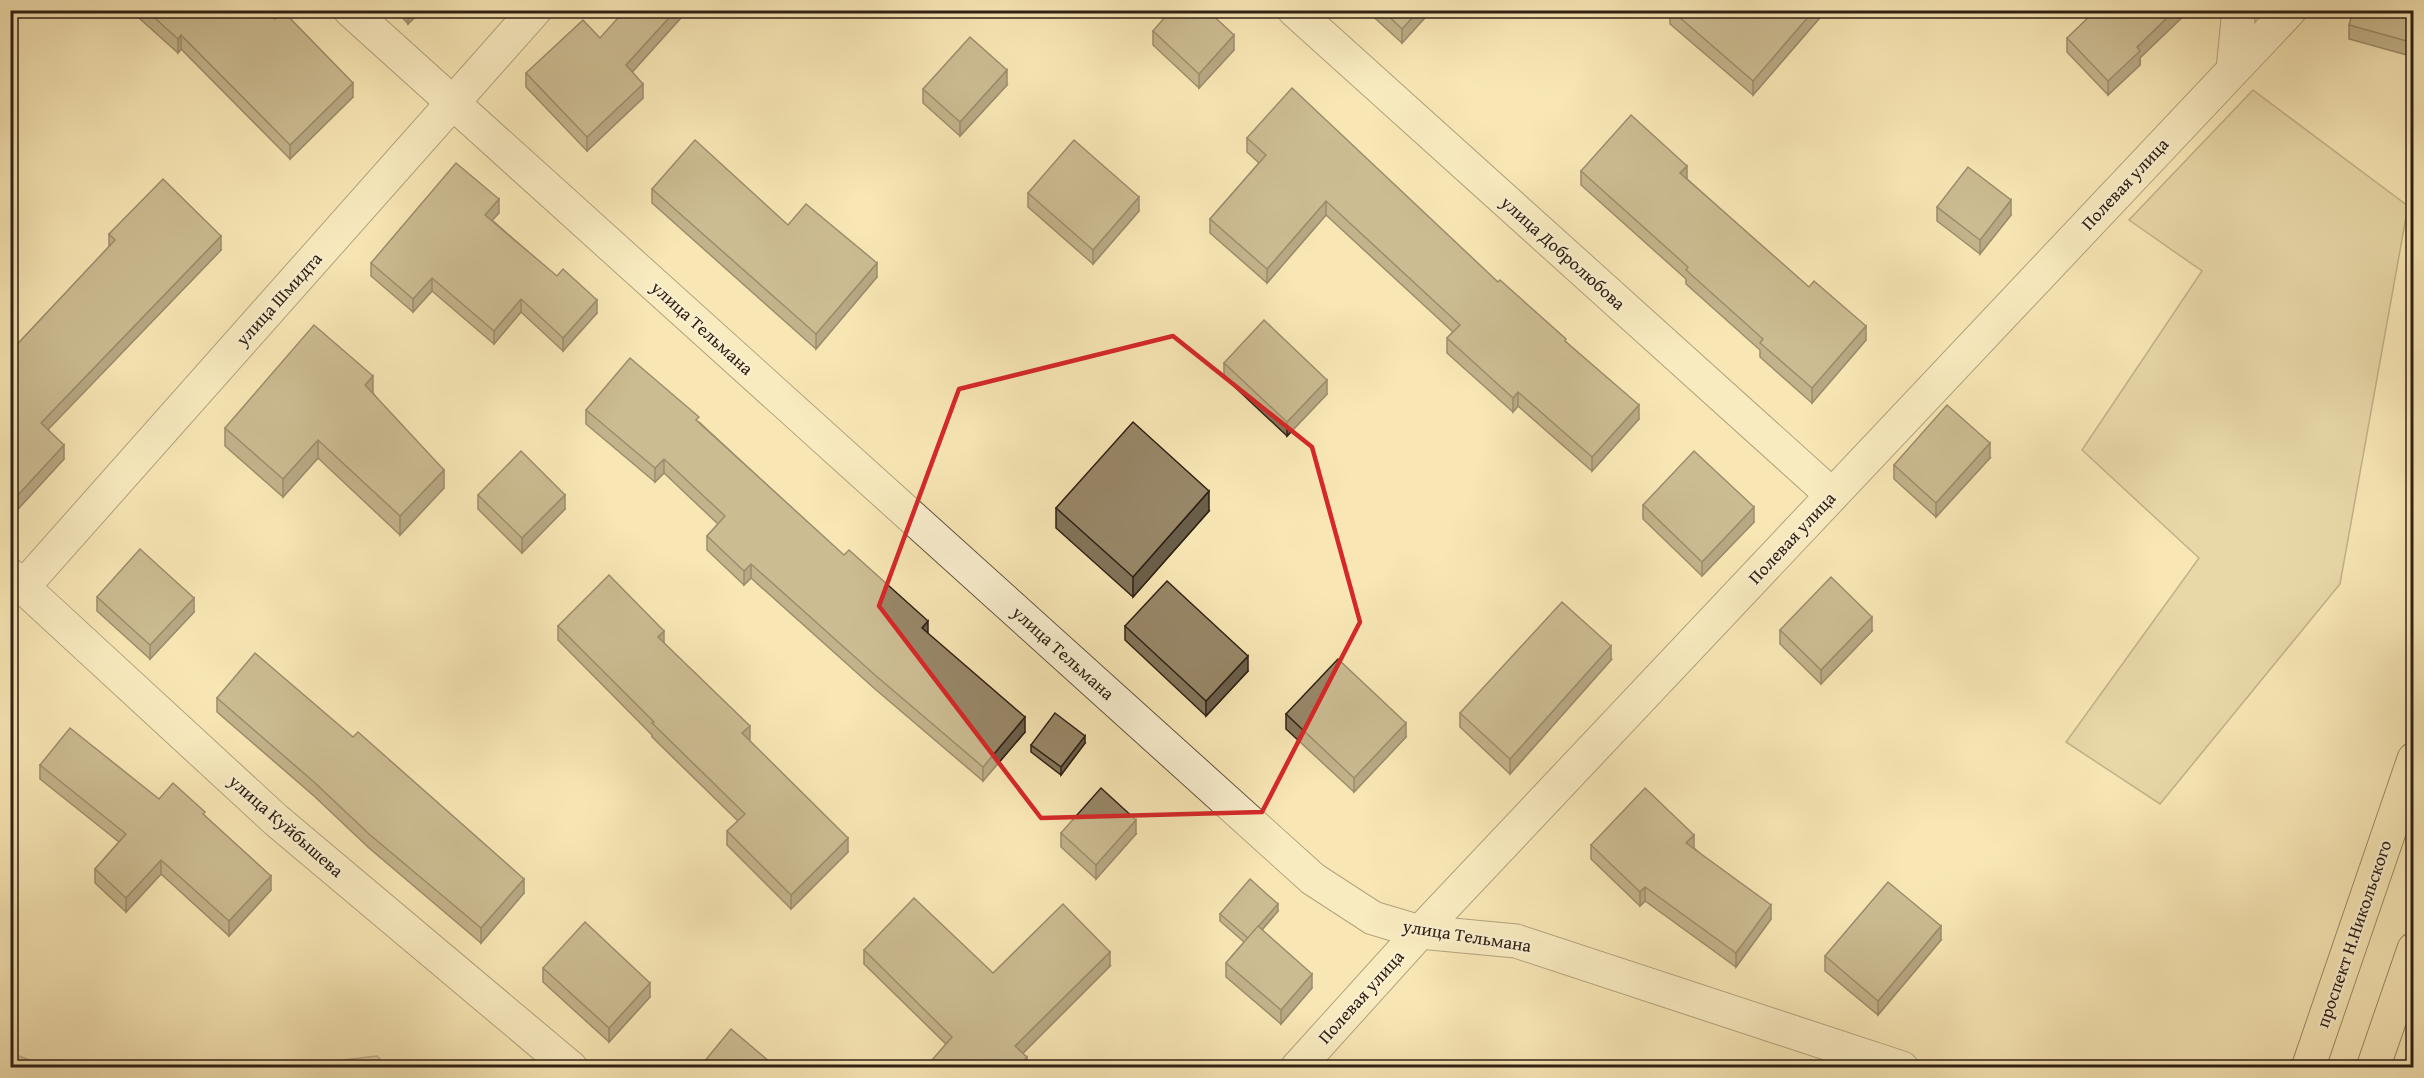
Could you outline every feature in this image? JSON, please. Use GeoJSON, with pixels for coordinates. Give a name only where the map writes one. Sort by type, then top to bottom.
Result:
{"type":"FeatureCollection","features":[{"type":"Feature","properties":{"kind":"main road","name":"проспект Н.Никольского"},"geometry":{"type":"LineString","coordinates":[[2312,1054],[2414,759]]}},
{"type":"Feature","properties":{"kind":"main road"},"geometry":{"type":"LineString","coordinates":[[2374,1065],[2414,949]]}},
{"type":"Feature","properties":{"kind":"street","name":"улица Тельмана"},"geometry":{"type":"LineString","coordinates":[[350,10],[1313,879],[1373,918],[1420,932],[1516,940],[1902,1068]]}},
{"type":"Feature","properties":{"kind":"street","name":"улица Шмидта"},"geometry":{"type":"LineString","coordinates":[[17,581],[535,10]]}},
{"type":"Feature","properties":{"kind":"street","name":"улица Добролюбова"},"geometry":{"type":"LineString","coordinates":[[1294,10],[1832,495]]}},
{"type":"Feature","properties":{"kind":"street"},"geometry":{"type":"LineString","coordinates":[[2233,69],[2238,20],[2236,10]]}},
{"type":"Feature","properties":{"kind":"street","name":"Полевая улица"},"geometry":{"type":"LineString","coordinates":[[1297,1068],[1420,932],[2290,10]]}},
{"type":"Feature","properties":{"kind":"street","name":"улица Куйбышева"},"geometry":{"type":"LineString","coordinates":[[17,581],[276,820],[571,1068]]}},
{"type":"Feature","properties":{"kind":"highlighted area"},"geometry":{"type":"Polygon","coordinates":[[[1173,336],[1312,447],[1360,622],[1262,812],[1041,818],[879,606],[959,389],[1173,336]]]}},
{"type":"Feature","properties":{"kind":"shaded area"},"geometry":{"type":"Polygon","coordinates":[[[2253,90],[2408,206],[2340,584],[2160,804],[2066,742],[2199,558],[2082,450],[2202,271],[2129,220],[2253,90]]]}},
{"type":"Feature","properties":{"kind":"shaded area"},"geometry":{"type":"Polygon","coordinates":[[[11,1053],[48,1067],[11,1067],[11,1053]]]}},
{"type":"Feature","properties":{"kind":"shaded area"},"geometry":{"type":"Polygon","coordinates":[[[377,1056],[388,1067],[281,1067],[377,1056]]]}},
{"type":"Feature","properties":{"kind":"building"},"geometry":{"type":"Polygon","coordinates":[[[146,10],[265,10],[275,19],[283,11],[353,83],[290,145],[181,35],[178,39],[146,10]]]}},
{"type":"Feature","properties":{"kind":"building"},"geometry":{"type":"Polygon","coordinates":[[[625,10],[676,10],[626,65],[643,84],[587,137],[526,73],[583,20],[600,38],[625,10]]]}},
{"type":"Feature","properties":{"kind":"building"},"geometry":{"type":"Polygon","coordinates":[[[1171,10],[1207,10],[1234,35],[1199,74],[1153,31],[1171,10]]]}},
{"type":"Feature","properties":{"kind":"building"},"geometry":{"type":"Polygon","coordinates":[[[1382,10],[1419,10],[1402,29],[1382,10]]]}},
{"type":"Feature","properties":{"kind":"building"},"geometry":{"type":"Polygon","coordinates":[[[1671,10],[1814,10],[1753,81],[1671,10]]]}},
{"type":"Feature","properties":{"kind":"building"},"geometry":{"type":"Polygon","coordinates":[[[2096,10],[2175,10],[2137,47],[2140,51],[2108,81],[2067,38],[2096,10]]]}},
{"type":"Feature","properties":{"kind":"building"},"geometry":{"type":"Polygon","coordinates":[[[2353,10],[2414,10],[2414,43],[2349,25],[2353,10]]]}},
{"type":"Feature","properties":{"kind":"building"},"geometry":{"type":"Polygon","coordinates":[[[970,37],[1007,70],[960,122],[923,89],[970,37]]]}},
{"type":"Feature","properties":{"kind":"building"},"geometry":{"type":"Polygon","coordinates":[[[1292,88],[1498,282],[1500,280],[1566,339],[1565,341],[1639,405],[1592,457],[1518,392],[1513,398],[1447,338],[1460,325],[1326,201],[1267,269],[1210,219],[1266,155],[1247,138],[1292,88]]]}},
{"type":"Feature","properties":{"kind":"building"},"geometry":{"type":"Polygon","coordinates":[[[1631,115],[1687,166],[1680,173],[1809,287],[1814,281],[1866,326],[1812,388],[1760,343],[1763,339],[1686,270],[1688,267],[1581,171],[1631,115]]]}},
{"type":"Feature","properties":{"kind":"building"},"geometry":{"type":"Polygon","coordinates":[[[695,140],[788,225],[806,204],[877,263],[816,334],[652,189],[695,140]]]}},
{"type":"Feature","properties":{"kind":"building"},"geometry":{"type":"Polygon","coordinates":[[[1074,140],[1139,197],[1093,250],[1028,193],[1074,140]]]}},
{"type":"Feature","properties":{"kind":"building"},"geometry":{"type":"Polygon","coordinates":[[[456,163],[499,199],[485,215],[557,276],[563,269],[597,300],[563,338],[521,299],[494,331],[432,278],[413,299],[371,263],[456,163]]]}},
{"type":"Feature","properties":{"kind":"building"},"geometry":{"type":"Polygon","coordinates":[[[1968,167],[2011,200],[1980,240],[1937,207],[1968,167]]]}},
{"type":"Feature","properties":{"kind":"building"},"geometry":{"type":"Polygon","coordinates":[[[163,179],[221,236],[41,423],[64,445],[18,495],[10,487],[10,352],[115,240],[109,234],[163,179]]]}},
{"type":"Feature","properties":{"kind":"building"},"geometry":{"type":"Polygon","coordinates":[[[1264,320],[1327,380],[1287,422],[1224,363],[1264,320]]]}},
{"type":"Feature","properties":{"kind":"building"},"geometry":{"type":"Polygon","coordinates":[[[314,325],[373,376],[365,385],[444,470],[400,516],[318,440],[283,479],[225,428],[314,325]]]}},
{"type":"Feature","properties":{"kind":"building"},"geometry":{"type":"Polygon","coordinates":[[[630,358],[699,417],[696,420],[844,555],[849,550],[928,621],[922,628],[1025,717],[983,767],[875,675],[751,564],[744,571],[707,536],[725,516],[664,459],[655,468],[586,410],[630,358]]]}},
{"type":"Feature","properties":{"kind":"building"},"geometry":{"type":"Polygon","coordinates":[[[1947,405],[1990,443],[1936,503],[1894,465],[1947,405]]]}},
{"type":"Feature","properties":{"kind":"building"},"geometry":{"type":"Polygon","coordinates":[[[1133,422],[1209,491],[1133,577],[1056,508],[1133,422]]]}},
{"type":"Feature","properties":{"kind":"building"},"geometry":{"type":"Polygon","coordinates":[[[521,451],[565,495],[522,538],[478,495],[521,451]]]}},
{"type":"Feature","properties":{"kind":"building"},"geometry":{"type":"Polygon","coordinates":[[[1694,451],[1754,507],[1702,562],[1643,505],[1694,451]]]}},
{"type":"Feature","properties":{"kind":"building"},"geometry":{"type":"Polygon","coordinates":[[[140,549],[194,598],[150,645],[97,597],[140,549]]]}},
{"type":"Feature","properties":{"kind":"building"},"geometry":{"type":"Polygon","coordinates":[[[609,575],[664,631],[658,637],[750,726],[742,733],[848,838],[791,895],[727,831],[745,814],[558,626],[609,575]]]}},
{"type":"Feature","properties":{"kind":"building"},"geometry":{"type":"Polygon","coordinates":[[[1831,577],[1872,617],[1821,670],[1780,630],[1831,577]]]}},
{"type":"Feature","properties":{"kind":"building"},"geometry":{"type":"Polygon","coordinates":[[[1167,581],[1248,656],[1206,701],[1125,626],[1167,581]]]}},
{"type":"Feature","properties":{"kind":"building"},"geometry":{"type":"Polygon","coordinates":[[[1562,602],[1611,646],[1510,759],[1460,713],[1562,602]]]}},
{"type":"Feature","properties":{"kind":"building"},"geometry":{"type":"Polygon","coordinates":[[[255,653],[353,737],[358,732],[524,879],[481,928],[369,834],[314,782],[217,698],[255,653]]]}},
{"type":"Feature","properties":{"kind":"building"},"geometry":{"type":"Polygon","coordinates":[[[1338,659],[1406,723],[1354,778],[1286,714],[1338,659]]]}},
{"type":"Feature","properties":{"kind":"building"},"geometry":{"type":"Polygon","coordinates":[[[1055,713],[1085,736],[1061,767],[1031,745],[1055,713]]]}},
{"type":"Feature","properties":{"kind":"building"},"geometry":{"type":"Polygon","coordinates":[[[70,728],[159,799],[173,783],[205,812],[203,814],[271,876],[229,921],[161,860],[126,898],[95,869],[126,834],[40,765],[70,728]]]}},
{"type":"Feature","properties":{"kind":"building"},"geometry":{"type":"Polygon","coordinates":[[[1101,788],[1136,820],[1096,865],[1061,833],[1101,788]]]}},
{"type":"Feature","properties":{"kind":"building"},"geometry":{"type":"Polygon","coordinates":[[[1645,788],[1694,835],[1686,843],[1771,905],[1736,953],[1645,887],[1640,892],[1591,845],[1645,788]]]}},
{"type":"Feature","properties":{"kind":"building"},"geometry":{"type":"Polygon","coordinates":[[[1250,879],[1278,904],[1248,938],[1220,914],[1250,879]]]}},
{"type":"Feature","properties":{"kind":"building"},"geometry":{"type":"Polygon","coordinates":[[[1888,882],[1941,926],[1878,1001],[1825,956],[1888,882]]]}},
{"type":"Feature","properties":{"kind":"building"},"geometry":{"type":"Polygon","coordinates":[[[914,898],[993,973],[1063,904],[1110,952],[1015,1046],[1027,1057],[1018,1068],[925,1068],[952,1037],[864,950],[914,898]]]}},
{"type":"Feature","properties":{"kind":"building"},"geometry":{"type":"Polygon","coordinates":[[[585,922],[650,983],[609,1028],[543,968],[585,922]]]}},
{"type":"Feature","properties":{"kind":"building"},"geometry":{"type":"Polygon","coordinates":[[[1258,926],[1312,974],[1281,1010],[1226,963],[1258,926]]]}},
{"type":"Feature","properties":{"kind":"building"},"geometry":{"type":"Polygon","coordinates":[[[731,1029],[777,1068],[699,1068],[731,1029]]]}}]}
